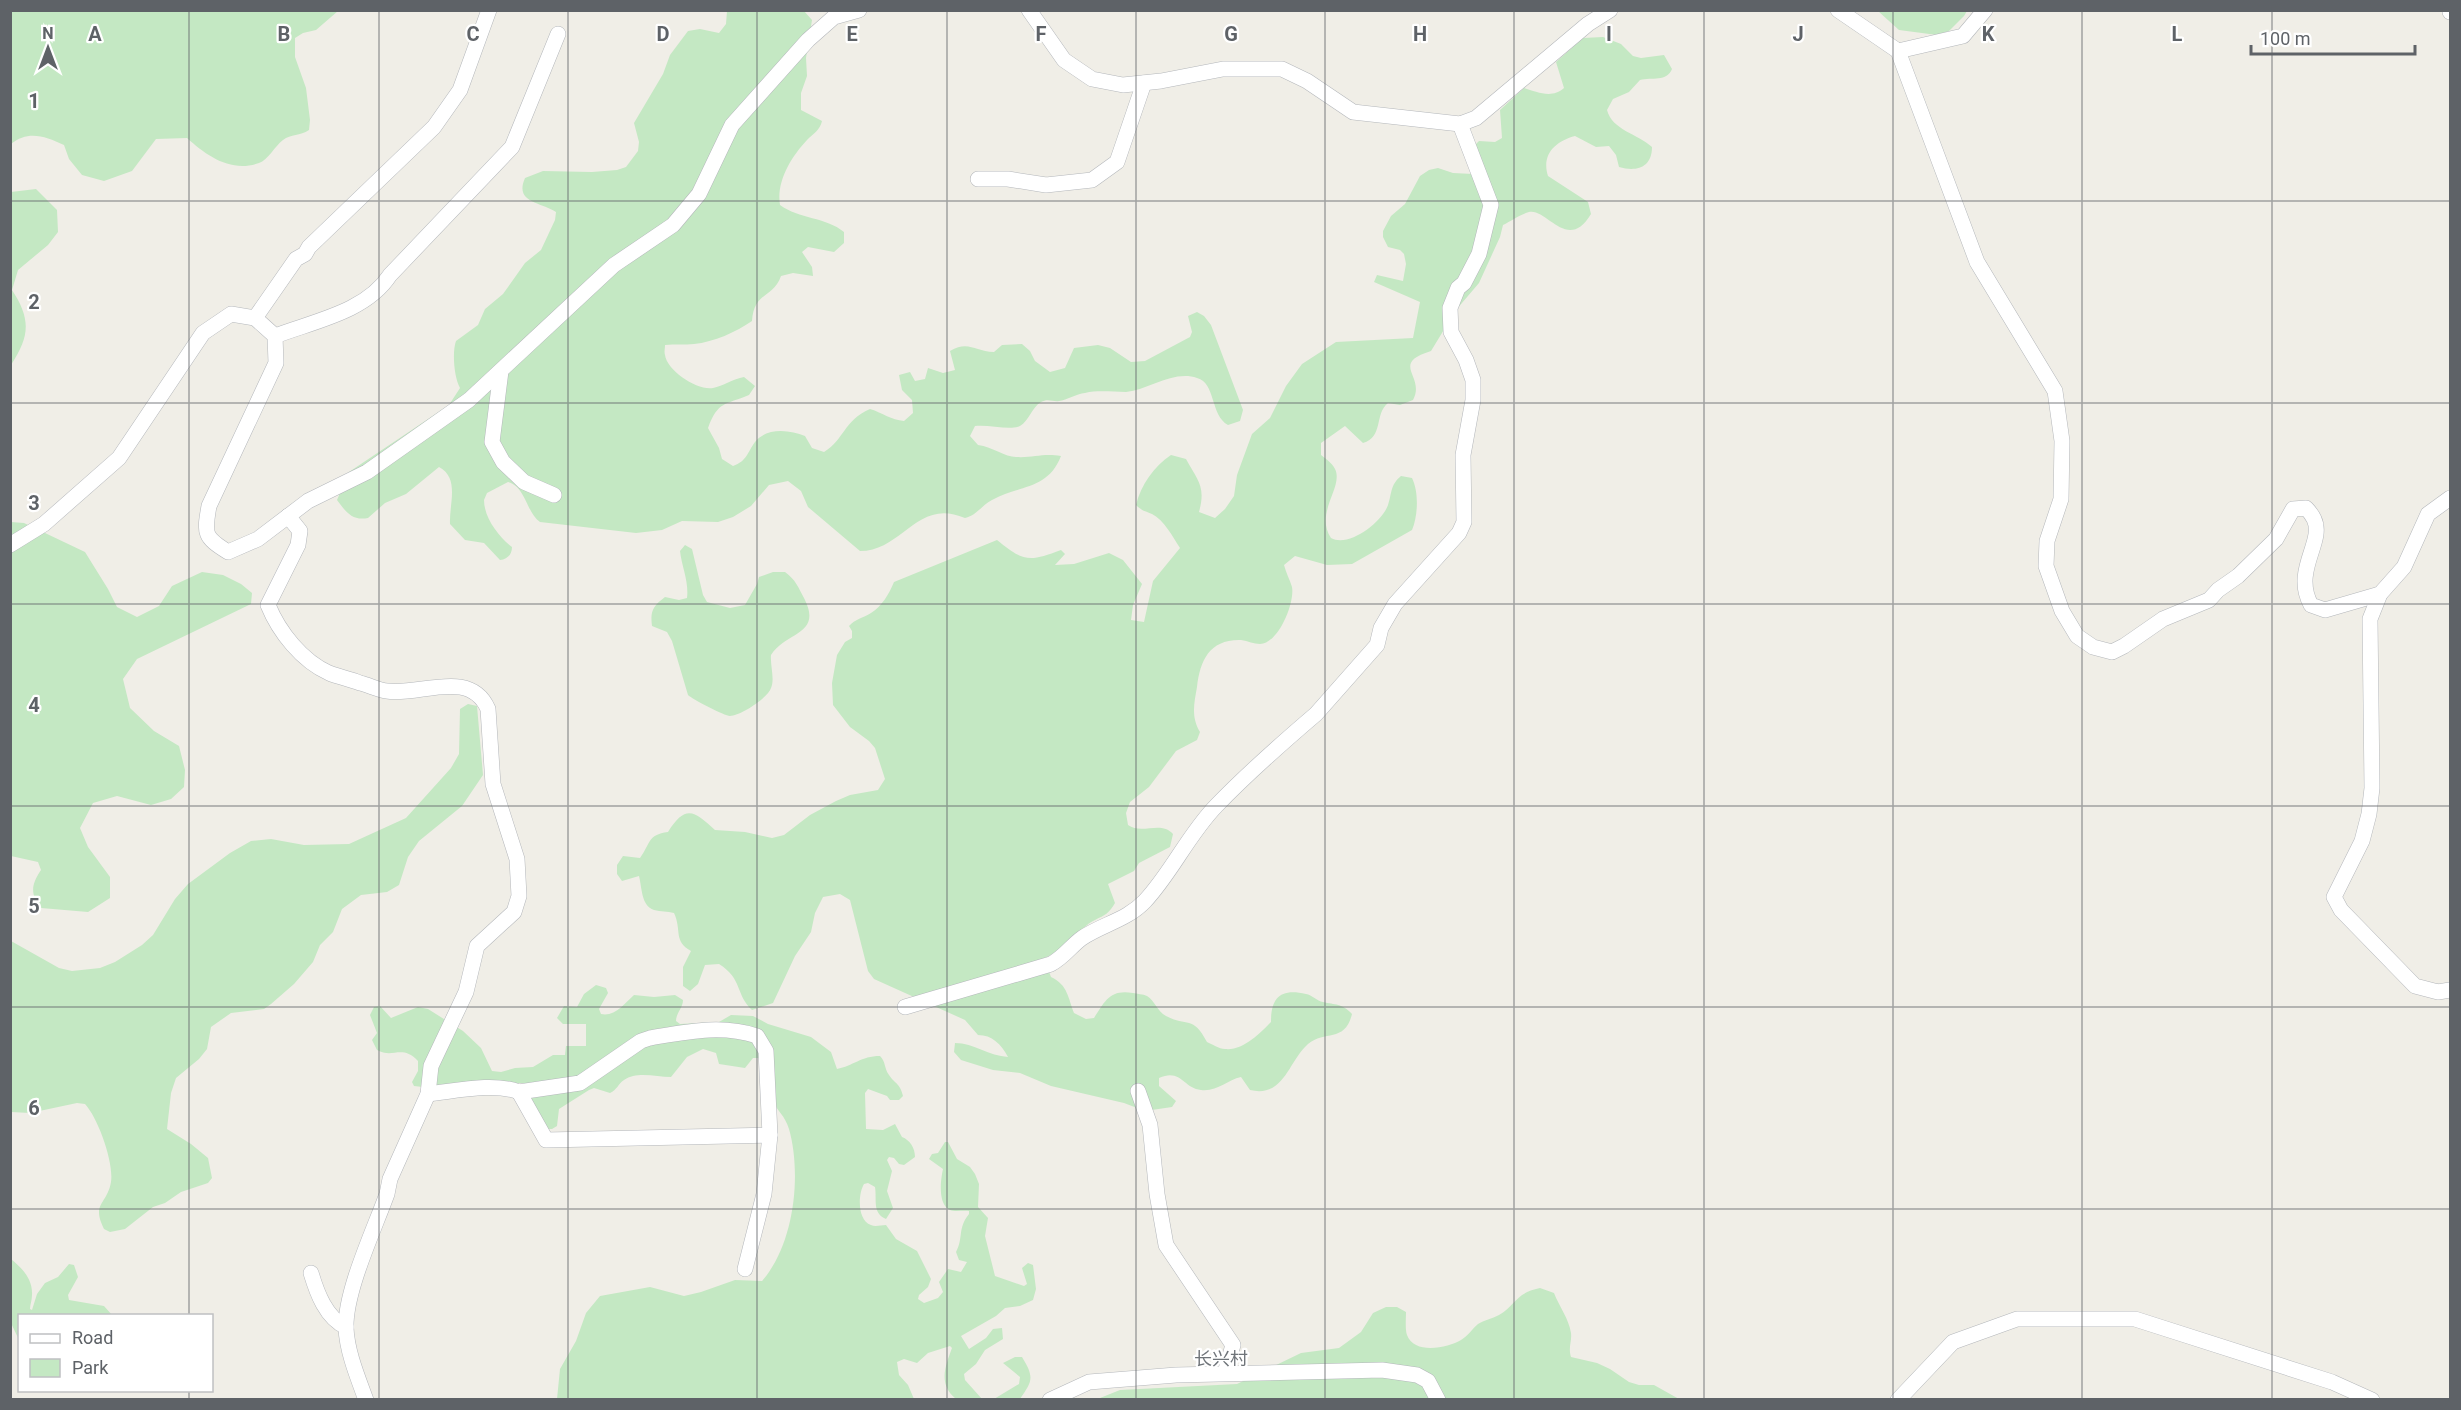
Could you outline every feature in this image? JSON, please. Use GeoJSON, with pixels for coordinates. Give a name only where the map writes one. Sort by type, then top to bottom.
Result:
{"type":"FeatureCollection","features":[{"type":"Feature","properties":{"kind":"street"},"geometry":{"type":"LineString","coordinates":[[255,318],[296,259],[305,254],[309,247],[434,127],[460,90],[489,10]]}},
{"type":"Feature","properties":{"kind":"street"},"geometry":{"type":"LineString","coordinates":[[10,545],[44,524],[119,459],[203,333],[231,314],[255,318],[275,336],[276,363],[208,506],[205,526],[211,541],[228,552],[258,539],[308,501],[376,465],[470,400],[614,265],[673,225],[699,194],[732,125],[808,40],[834,17],[859,10]]}},
{"type":"Feature","properties":{"kind":"street"},"geometry":{"type":"LineString","coordinates":[[1029,10],[1064,60],[1092,79],[1123,85],[1223,69],[1282,69],[1307,81],[1353,112],[1460,124],[1476,118],[1588,24],[1610,10]]}},
{"type":"Feature","properties":{"kind":"street"},"geometry":{"type":"LineString","coordinates":[[1838,10],[1898,51],[1977,262],[2055,392],[2062,441],[2061,499],[2047,541],[2046,566],[2062,611],[2077,636],[2093,647],[2112,652],[2163,619],[2209,600],[2276,539],[2293,509],[2306,508],[2315,521],[2314,538],[2304,578],[2305,594],[2311,605],[2325,610],[2380,594]]}},
{"type":"Feature","properties":{"kind":"street"},"geometry":{"type":"LineString","coordinates":[[1898,51],[1963,36],[1985,10]]}},
{"type":"Feature","properties":{"kind":"street"},"geometry":{"type":"LineString","coordinates":[[275,336],[357,306],[383,285],[512,147],[558,34]]}},
{"type":"Feature","properties":{"kind":"street"},"geometry":{"type":"LineString","coordinates":[[978,179],[1008,179],[1046,185],[1092,180],[1117,162],[1144,83]]}},
{"type":"Feature","properties":{"kind":"street"},"geometry":{"type":"LineString","coordinates":[[905,1007],[1051,964],[1064,957],[1082,939],[1126,917],[1143,903],[1161,882],[1194,832],[1216,806],[1316,714],[1369,657],[1377,645],[1381,628],[1395,604],[1459,533],[1464,522],[1463,455],[1473,400],[1473,380],[1466,360],[1451,332],[1450,308],[1458,288],[1464,283],[1479,254],[1491,205],[1460,124]]}},
{"type":"Feature","properties":{"kind":"street"},"geometry":{"type":"LineString","coordinates":[[501,371],[492,442],[503,462],[524,482],[554,495]]}},
{"type":"Feature","properties":{"kind":"street"},"geometry":{"type":"LineString","coordinates":[[2451,498],[2428,514],[2404,567],[2380,594],[2370,619],[2372,788],[2369,814],[2359,850],[2334,897],[2341,910],[2415,986],[2438,992],[2451,990]]}},
{"type":"Feature","properties":{"kind":"street"},"geometry":{"type":"LineString","coordinates":[[288,516],[300,531],[298,545],[268,605],[275,622],[292,643],[313,663],[329,673],[387,691],[444,686],[472,690],[483,698],[488,709],[493,784],[517,859],[519,896],[514,912],[477,946],[466,992],[431,1066],[428,1094],[390,1179],[387,1194],[353,1285],[346,1327],[356,1374],[366,1400]]}},
{"type":"Feature","properties":{"kind":"street"},"geometry":{"type":"LineString","coordinates":[[519,1092],[580,1083],[650,1038],[704,1029],[737,1029],[757,1036],[766,1051],[770,1136],[764,1194],[745,1269]]}},
{"type":"Feature","properties":{"kind":"street"},"geometry":{"type":"LineString","coordinates":[[428,1094],[484,1088],[513,1089],[519,1092],[546,1140],[770,1136]]}},
{"type":"Feature","properties":{"kind":"street"},"geometry":{"type":"LineString","coordinates":[[1138,1091],[1150,1125],[1156,1194],[1166,1245],[1233,1345],[1225,1374]]}},
{"type":"Feature","properties":{"kind":"street"},"geometry":{"type":"LineString","coordinates":[[310,1273],[318,1295],[337,1323],[346,1327]]}},
{"type":"Feature","properties":{"kind":"street"},"geometry":{"type":"LineString","coordinates":[[1898,1400],[1953,1342],[2017,1319],[2135,1319],[2332,1382],[2372,1400]]}},
{"type":"Feature","properties":{"kind":"street"},"geometry":{"type":"LineString","coordinates":[[1050,1400],[1089,1382],[1176,1375],[1382,1370],[1418,1375],[1428,1381],[1438,1400]]}},
{"type":"Feature","properties":{"kind":"green space"},"geometry":{"type":"Polygon","coordinates":[[[11,11],[338,11],[316,30],[303,33],[295,38],[295,57],[306,88],[309,130],[283,140],[259,163],[239,166],[220,161],[187,138],[156,139],[132,171],[104,181],[82,175],[69,159],[64,145],[57,142],[43,137],[30,136],[11,144],[11,11]]]}},
{"type":"Feature","properties":{"kind":"green space"},"geometry":{"type":"Polygon","coordinates":[[[727,11],[804,11],[812,20],[806,58],[807,76],[801,93],[801,110],[822,121],[818,129],[795,154],[786,170],[780,188],[780,205],[787,210],[837,227],[844,232],[844,243],[834,252],[808,247],[802,252],[812,267],[813,276],[793,273],[781,276],[773,289],[756,305],[752,321],[739,329],[702,343],[665,345],[665,355],[671,367],[692,383],[713,388],[744,377],[755,386],[749,395],[719,408],[712,419],[708,428],[722,459],[733,466],[738,464],[760,437],[779,431],[805,436],[812,448],[824,452],[831,447],[854,419],[870,409],[904,421],[913,413],[912,400],[902,390],[899,375],[910,372],[915,381],[925,379],[928,368],[943,373],[955,370],[950,351],[957,348],[967,346],[994,352],[1002,345],[1022,344],[1030,351],[1035,361],[1050,372],[1065,368],[1074,348],[1098,345],[1110,348],[1131,362],[1145,361],[1190,337],[1192,332],[1188,316],[1197,312],[1204,316],[1211,325],[1243,410],[1240,421],[1228,425],[1222,420],[1207,386],[1203,381],[1188,376],[1170,378],[1126,392],[1090,392],[1059,401],[1044,401],[1038,404],[1020,426],[1011,428],[975,426],[970,436],[978,445],[1012,457],[1061,456],[1049,475],[1032,485],[992,500],[969,517],[948,513],[934,514],[922,519],[888,543],[875,549],[860,551],[808,507],[801,491],[788,481],[769,485],[751,506],[733,517],[718,522],[682,521],[662,530],[636,533],[540,522],[535,518],[519,489],[508,482],[487,493],[484,500],[493,526],[512,547],[509,556],[500,560],[484,543],[465,540],[450,524],[451,485],[445,472],[439,467],[406,494],[385,503],[368,518],[362,519],[350,515],[337,500],[349,472],[449,405],[460,388],[454,364],[456,341],[478,325],[485,309],[503,294],[525,263],[541,250],[555,220],[556,212],[526,197],[523,192],[525,178],[543,171],[592,172],[626,167],[638,151],[639,142],[634,123],[663,74],[670,55],[688,31],[700,29],[719,33],[726,24],[727,11]]]}},
{"type":"Feature","properties":{"kind":"green space"},"geometry":{"type":"Polygon","coordinates":[[[1878,11],[1967,11],[1949,31],[1937,35],[1899,30],[1878,11]]]}},
{"type":"Feature","properties":{"kind":"green space"},"geometry":{"type":"Polygon","coordinates":[[[1603,37],[1621,44],[1633,56],[1641,58],[1664,55],[1672,69],[1667,76],[1640,80],[1629,92],[1613,99],[1607,110],[1610,117],[1620,127],[1652,147],[1649,160],[1642,167],[1631,169],[1619,167],[1616,155],[1609,146],[1596,147],[1575,136],[1556,145],[1548,155],[1546,168],[1548,176],[1588,202],[1591,214],[1582,225],[1574,230],[1558,226],[1543,216],[1529,212],[1503,225],[1500,237],[1479,283],[1456,310],[1431,351],[1412,361],[1410,366],[1416,392],[1413,400],[1400,405],[1388,403],[1381,413],[1374,436],[1370,440],[1363,443],[1345,426],[1321,443],[1321,455],[1334,467],[1337,476],[1326,519],[1331,538],[1347,539],[1372,526],[1385,512],[1393,486],[1401,476],[1412,478],[1416,490],[1416,511],[1412,530],[1352,564],[1327,565],[1295,556],[1284,565],[1292,587],[1291,603],[1284,622],[1273,637],[1260,644],[1241,640],[1221,643],[1208,653],[1198,677],[1195,699],[1194,716],[1200,732],[1197,740],[1176,751],[1149,787],[1130,802],[1126,813],[1128,825],[1133,828],[1168,830],[1173,834],[1170,847],[1139,863],[1134,871],[1108,884],[1115,903],[1105,915],[1086,926],[1062,948],[1044,958],[1051,977],[1057,980],[1067,992],[1074,1013],[1086,1019],[1094,1018],[1113,995],[1125,992],[1142,994],[1150,998],[1166,1016],[1198,1028],[1207,1042],[1220,1048],[1232,1049],[1251,1040],[1271,1022],[1273,1007],[1279,997],[1290,992],[1297,992],[1348,1010],[1352,1014],[1345,1029],[1308,1044],[1278,1084],[1271,1089],[1261,1091],[1250,1090],[1241,1077],[1217,1088],[1201,1090],[1172,1075],[1166,1076],[1159,1078],[1159,1086],[1176,1101],[1172,1107],[1145,1111],[1124,1103],[1051,1086],[1020,1073],[993,1070],[961,1060],[954,1052],[955,1043],[1008,1057],[996,1041],[978,1035],[965,1020],[874,979],[868,971],[850,900],[840,894],[823,897],[815,913],[811,932],[795,956],[773,1003],[752,1010],[743,998],[732,975],[719,964],[705,965],[698,984],[690,991],[683,986],[683,967],[691,951],[680,939],[674,913],[654,910],[647,905],[639,876],[622,881],[617,874],[617,865],[623,856],[640,858],[650,840],[656,835],[668,832],[680,817],[686,814],[696,815],[715,830],[745,832],[772,838],[784,835],[810,815],[836,801],[850,795],[878,790],[885,779],[875,748],[850,727],[833,705],[832,683],[837,655],[845,642],[852,638],[849,626],[879,607],[894,582],[997,540],[1014,553],[1027,558],[1041,557],[1061,550],[1065,554],[1055,565],[1074,564],[1109,553],[1123,560],[1142,584],[1133,605],[1131,620],[1144,622],[1153,581],[1180,548],[1160,520],[1136,505],[1141,490],[1154,470],[1171,455],[1186,459],[1200,484],[1202,496],[1199,512],[1215,518],[1234,496],[1237,475],[1252,434],[1270,418],[1286,386],[1302,364],[1336,342],[1413,338],[1420,302],[1374,282],[1377,275],[1403,281],[1406,264],[1404,254],[1400,250],[1388,247],[1383,237],[1383,231],[1391,216],[1405,204],[1420,176],[1429,170],[1438,168],[1453,173],[1473,174],[1475,145],[1479,141],[1495,142],[1502,138],[1500,110],[1524,88],[1549,94],[1564,88],[1556,62],[1583,38],[1603,37]]]}},
{"type":"Feature","properties":{"kind":"green space"},"geometry":{"type":"Polygon","coordinates":[[[36,189],[57,210],[58,232],[48,245],[18,270],[12,290],[23,310],[26,328],[22,345],[11,365],[11,192],[36,189]]]}},
{"type":"Feature","properties":{"kind":"green space"},"geometry":{"type":"Polygon","coordinates":[[[11,522],[24,523],[85,552],[117,607],[137,617],[159,606],[172,586],[202,572],[223,575],[241,584],[252,593],[251,604],[137,659],[123,679],[130,708],[154,731],[179,746],[185,770],[184,787],[171,799],[151,805],[117,796],[93,803],[80,828],[88,847],[110,877],[110,898],[88,912],[41,908],[33,889],[41,870],[38,862],[11,856],[11,522]]]}},
{"type":"Feature","properties":{"kind":"green space"},"geometry":{"type":"Polygon","coordinates":[[[685,545],[692,549],[703,595],[707,602],[730,608],[745,605],[759,577],[773,572],[785,572],[796,584],[809,610],[806,626],[771,655],[773,680],[769,692],[753,706],[735,715],[722,713],[688,695],[672,641],[667,632],[652,626],[652,613],[661,600],[665,597],[679,600],[687,598],[680,551],[685,545]]]}},
{"type":"Feature","properties":{"kind":"green space"},"geometry":{"type":"Polygon","coordinates":[[[468,704],[477,706],[483,775],[462,806],[419,841],[408,857],[399,885],[387,892],[361,895],[342,909],[333,932],[320,945],[313,962],[294,984],[264,1009],[231,1013],[211,1027],[207,1049],[199,1059],[176,1078],[171,1093],[167,1129],[208,1158],[212,1178],[208,1183],[181,1192],[165,1203],[153,1207],[125,1229],[110,1232],[104,1229],[99,1209],[111,1182],[110,1163],[100,1130],[85,1104],[77,1103],[30,1113],[11,1112],[11,941],[59,968],[72,971],[100,968],[115,962],[142,945],[153,935],[175,899],[188,884],[230,853],[251,841],[271,839],[304,845],[349,844],[406,818],[451,768],[459,754],[460,709],[468,704]]]}},
{"type":"Feature","properties":{"kind":"green space"},"geometry":{"type":"Polygon","coordinates":[[[596,985],[606,988],[608,993],[599,1009],[601,1014],[615,1011],[634,995],[654,997],[675,995],[683,1000],[676,1018],[680,1024],[719,1022],[731,1015],[753,1016],[768,1024],[811,1037],[831,1052],[837,1069],[880,1056],[887,1072],[899,1086],[903,1096],[899,1100],[890,1100],[887,1096],[868,1089],[865,1093],[866,1129],[883,1130],[895,1124],[902,1137],[912,1145],[915,1157],[904,1165],[899,1164],[894,1158],[889,1157],[887,1160],[892,1171],[887,1191],[893,1208],[886,1219],[877,1210],[875,1187],[868,1183],[862,1188],[860,1206],[866,1222],[874,1226],[886,1225],[896,1239],[917,1251],[931,1279],[928,1287],[918,1299],[924,1303],[938,1298],[943,1292],[939,1282],[948,1269],[961,1272],[967,1262],[959,1260],[956,1252],[969,1211],[952,1211],[946,1207],[941,1191],[943,1169],[929,1159],[932,1154],[938,1153],[945,1142],[948,1142],[957,1159],[970,1167],[979,1184],[978,1207],[988,1218],[985,1236],[995,1276],[1024,1286],[1027,1284],[1022,1268],[1028,1263],[1033,1265],[1036,1289],[1033,1300],[1020,1306],[1005,1308],[996,1316],[961,1336],[969,1349],[986,1338],[993,1329],[1002,1328],[1003,1339],[985,1350],[976,1364],[964,1374],[965,1380],[982,1399],[956,1399],[950,1393],[945,1375],[952,1348],[950,1346],[928,1353],[917,1363],[904,1359],[897,1362],[899,1375],[908,1385],[914,1399],[557,1399],[560,1369],[576,1341],[586,1313],[600,1296],[650,1287],[684,1296],[735,1280],[762,1281],[773,1266],[782,1249],[788,1229],[795,1188],[795,1167],[789,1129],[773,1102],[761,1058],[753,1058],[745,1068],[719,1064],[716,1053],[703,1049],[687,1057],[671,1077],[635,1076],[624,1080],[610,1093],[594,1088],[589,1090],[559,1109],[557,1126],[546,1129],[524,1083],[442,1088],[414,1086],[412,1082],[418,1071],[418,1061],[407,1053],[388,1053],[377,1050],[372,1040],[377,1033],[370,1015],[374,1007],[380,1006],[391,1018],[418,1007],[428,1009],[463,1031],[481,1048],[492,1071],[501,1072],[533,1067],[553,1055],[565,1055],[566,1046],[586,1046],[586,1024],[563,1024],[557,1018],[564,1006],[577,1007],[584,994],[596,985]]]}},
{"type":"Feature","properties":{"kind":"green space"},"geometry":{"type":"Polygon","coordinates":[[[11,1259],[23,1270],[31,1284],[30,1309],[32,1310],[37,1294],[45,1283],[58,1277],[69,1264],[74,1265],[78,1277],[68,1295],[69,1300],[104,1306],[111,1314],[18,1314],[18,1338],[11,1323],[11,1259]]]}},
{"type":"Feature","properties":{"kind":"green space"},"geometry":{"type":"Polygon","coordinates":[[[1540,1288],[1554,1293],[1566,1318],[1571,1333],[1571,1357],[1597,1363],[1629,1382],[1654,1385],[1679,1399],[1095,1400],[1120,1390],[1237,1384],[1301,1353],[1339,1348],[1361,1332],[1373,1313],[1386,1307],[1397,1307],[1406,1312],[1407,1335],[1417,1345],[1432,1348],[1448,1345],[1463,1338],[1478,1324],[1505,1311],[1525,1293],[1540,1288]]]}},
{"type":"Feature","properties":{"kind":"green space"},"geometry":{"type":"Polygon","coordinates":[[[1015,1357],[1022,1357],[1029,1370],[1030,1379],[1027,1388],[1020,1399],[994,1399],[1019,1384],[1020,1377],[1003,1363],[1015,1357]]]}},
{"type":"Feature","properties":{"kind":"district","name":"长兴村"},"geometry":{"type":"Point","coordinates":[1221,1359]}}]}
